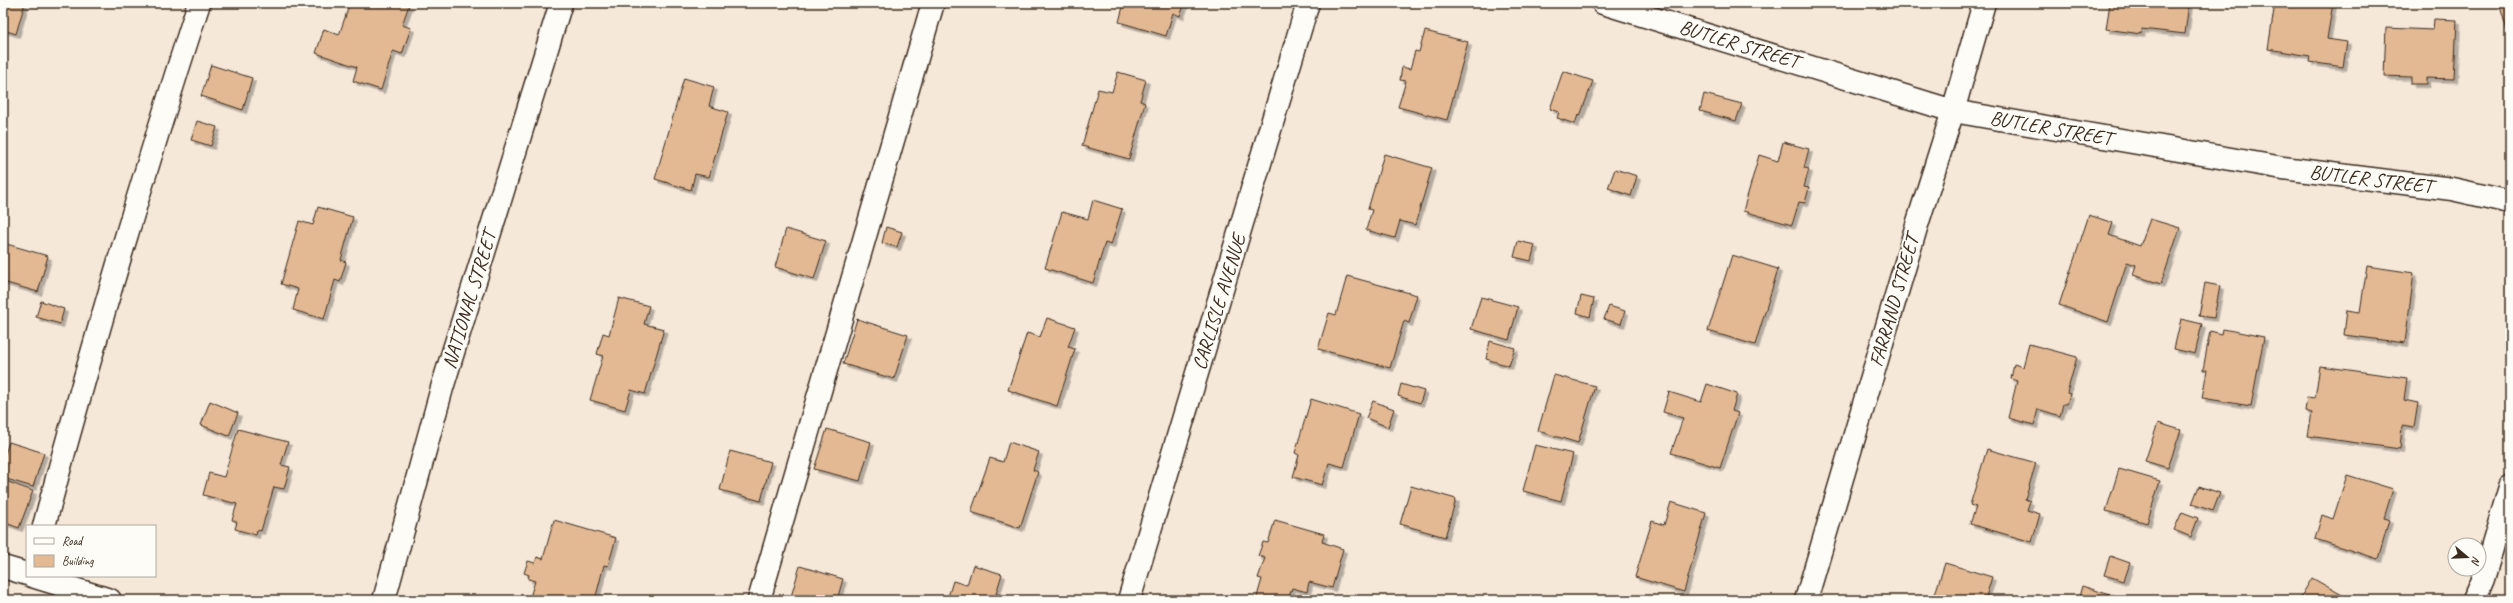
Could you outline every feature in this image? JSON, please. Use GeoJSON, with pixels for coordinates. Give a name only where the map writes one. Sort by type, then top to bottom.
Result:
{"type":"FeatureCollection","features":[{"type":"Feature","properties":{"kind":"street"},"geometry":{"type":"LineString","coordinates":[[44,525],[87,370],[163,114],[200,3]]}},
{"type":"Feature","properties":{"kind":"street","name":"NATIONAL STREET"},"geometry":{"type":"LineString","coordinates":[[384,600],[442,388],[561,3]]}},
{"type":"Feature","properties":{"kind":"street"},"geometry":{"type":"LineString","coordinates":[[759,600],[933,3]]}},
{"type":"Feature","properties":{"kind":"street","name":"CARLISLE AVENUE"},"geometry":{"type":"LineString","coordinates":[[1130,600],[1308,3]]}},
{"type":"Feature","properties":{"kind":"street","name":"BUTLER STREET"},"geometry":{"type":"LineString","coordinates":[[1603,3],[1953,111],[2283,168],[2452,189],[2510,202]]}},
{"type":"Feature","properties":{"kind":"street","name":"FARRAND STREET"},"geometry":{"type":"LineString","coordinates":[[1806,600],[1984,3]]}},
{"type":"Feature","properties":{"kind":"street"},"geometry":{"type":"LineString","coordinates":[[2474,600],[2483,579],[2510,487]]}},
{"type":"Feature","properties":{"kind":"street"},"geometry":{"type":"LineString","coordinates":[[3,567],[26,574]]}},
{"type":"Feature","properties":{"kind":"street"},"geometry":{"type":"LineString","coordinates":[[35,577],[110,600]]}},
{"type":"Feature","properties":{"kind":"building"},"geometry":{"type":"Polygon","coordinates":[[[3,3],[25,3],[16,34],[3,30],[3,3]]]}},
{"type":"Feature","properties":{"kind":"building"},"geometry":{"type":"Polygon","coordinates":[[[350,3],[409,5],[402,25],[411,28],[402,54],[393,51],[381,90],[353,81],[357,67],[316,53],[324,29],[339,35],[350,3]]]}},
{"type":"Feature","properties":{"kind":"building"},"geometry":{"type":"Polygon","coordinates":[[[1124,3],[1185,3],[1180,16],[1173,13],[1166,36],[1119,22],[1124,3]]]}},
{"type":"Feature","properties":{"kind":"building"},"geometry":{"type":"Polygon","coordinates":[[[2110,3],[2189,3],[2185,34],[2142,29],[2141,34],[2106,29],[2110,3]]]}},
{"type":"Feature","properties":{"kind":"building"},"geometry":{"type":"Polygon","coordinates":[[[2275,3],[2308,5],[2308,3],[2333,3],[2327,39],[2347,42],[2343,67],[2309,62],[2310,56],[2268,49],[2275,3]]]}},
{"type":"Feature","properties":{"kind":"building"},"geometry":{"type":"Polygon","coordinates":[[[2499,3],[2510,3],[2510,41],[2499,3]]]}},
{"type":"Feature","properties":{"kind":"building"},"geometry":{"type":"Polygon","coordinates":[[[2434,19],[2457,20],[2454,79],[2426,78],[2426,84],[2411,84],[2411,77],[2384,76],[2386,28],[2433,30],[2434,19]]]}},
{"type":"Feature","properties":{"kind":"building"},"geometry":{"type":"Polygon","coordinates":[[[1425,31],[1468,42],[1447,120],[1398,107],[1406,81],[1400,80],[1402,67],[1410,69],[1415,51],[1419,52],[1425,31]]]}},
{"type":"Feature","properties":{"kind":"building"},"geometry":{"type":"Polygon","coordinates":[[[211,65],[252,78],[243,110],[201,96],[211,65]]]}},
{"type":"Feature","properties":{"kind":"building"},"geometry":{"type":"Polygon","coordinates":[[[1563,71],[1593,81],[1580,116],[1578,115],[1575,124],[1557,118],[1559,112],[1550,109],[1563,71]]]}},
{"type":"Feature","properties":{"kind":"building"},"geometry":{"type":"Polygon","coordinates":[[[1118,72],[1146,80],[1140,101],[1145,103],[1129,159],[1082,146],[1098,89],[1112,92],[1118,72]]]}},
{"type":"Feature","properties":{"kind":"building"},"geometry":{"type":"Polygon","coordinates":[[[684,78],[714,87],[709,106],[728,112],[709,177],[695,174],[691,190],[655,179],[684,78]]]}},
{"type":"Feature","properties":{"kind":"building"},"geometry":{"type":"Polygon","coordinates":[[[1704,94],[1742,104],[1736,121],[1700,111],[1704,94]]]}},
{"type":"Feature","properties":{"kind":"building"},"geometry":{"type":"Polygon","coordinates":[[[197,121],[217,127],[211,146],[191,140],[197,121]]]}},
{"type":"Feature","properties":{"kind":"building"},"geometry":{"type":"Polygon","coordinates":[[[1783,142],[1809,149],[1804,168],[1809,169],[1804,187],[1809,188],[1805,203],[1799,202],[1792,225],[1743,211],[1759,155],[1778,161],[1783,142]]]}},
{"type":"Feature","properties":{"kind":"building"},"geometry":{"type":"Polygon","coordinates":[[[1384,154],[1432,168],[1415,225],[1400,221],[1395,238],[1366,230],[1372,210],[1368,209],[1384,154]]]}},
{"type":"Feature","properties":{"kind":"building"},"geometry":{"type":"Polygon","coordinates":[[[1615,169],[1637,176],[1631,196],[1608,188],[1615,169]]]}},
{"type":"Feature","properties":{"kind":"building"},"geometry":{"type":"Polygon","coordinates":[[[1093,200],[1122,209],[1111,245],[1105,243],[1093,283],[1045,268],[1062,212],[1088,219],[1093,200]]]}},
{"type":"Feature","properties":{"kind":"building"},"geometry":{"type":"Polygon","coordinates":[[[318,207],[353,217],[341,260],[346,262],[340,282],[335,280],[324,319],[293,310],[298,289],[281,284],[299,221],[313,225],[318,207]]]}},
{"type":"Feature","properties":{"kind":"building"},"geometry":{"type":"Polygon","coordinates":[[[2089,215],[2113,223],[2109,235],[2140,246],[2150,219],[2180,228],[2161,284],[2133,275],[2136,265],[2127,262],[2108,322],[2059,305],[2089,215]]]}},
{"type":"Feature","properties":{"kind":"building"},"geometry":{"type":"Polygon","coordinates":[[[886,227],[902,232],[897,247],[882,243],[886,227]]]}},
{"type":"Feature","properties":{"kind":"building"},"geometry":{"type":"Polygon","coordinates":[[[786,229],[826,241],[814,279],[775,267],[786,229]]]}},
{"type":"Feature","properties":{"kind":"building"},"geometry":{"type":"Polygon","coordinates":[[[1518,241],[1535,245],[1531,261],[1514,257],[1518,241]]]}},
{"type":"Feature","properties":{"kind":"building"},"geometry":{"type":"Polygon","coordinates":[[[3,243],[48,256],[38,292],[3,282],[3,243]]]}},
{"type":"Feature","properties":{"kind":"building"},"geometry":{"type":"Polygon","coordinates":[[[1732,255],[1778,269],[1755,345],[1708,331],[1732,255]]]}},
{"type":"Feature","properties":{"kind":"building"},"geometry":{"type":"Polygon","coordinates":[[[2367,266],[2414,273],[2405,343],[2344,335],[2347,310],[2360,312],[2367,266]]]}},
{"type":"Feature","properties":{"kind":"building"},"geometry":{"type":"Polygon","coordinates":[[[1347,276],[1417,295],[1409,323],[1404,321],[1390,368],[1318,349],[1329,313],[1336,315],[1347,276]]]}},
{"type":"Feature","properties":{"kind":"building"},"geometry":{"type":"Polygon","coordinates":[[[2205,283],[2220,286],[2214,318],[2199,316],[2205,283]]]}},
{"type":"Feature","properties":{"kind":"building"},"geometry":{"type":"Polygon","coordinates":[[[1581,296],[1594,299],[1590,317],[1577,313],[1581,296]]]}},
{"type":"Feature","properties":{"kind":"building"},"geometry":{"type":"Polygon","coordinates":[[[1481,297],[1518,307],[1509,340],[1471,329],[1481,297]]]}},
{"type":"Feature","properties":{"kind":"building"},"geometry":{"type":"Polygon","coordinates":[[[619,298],[649,306],[644,324],[664,329],[645,394],[631,390],[625,410],[590,400],[603,356],[597,354],[603,333],[609,335],[619,298]]]}},
{"type":"Feature","properties":{"kind":"building"},"geometry":{"type":"Polygon","coordinates":[[[41,301],[64,309],[60,324],[36,317],[41,301]]]}},
{"type":"Feature","properties":{"kind":"building"},"geometry":{"type":"Polygon","coordinates":[[[1609,306],[1625,311],[1621,324],[1604,319],[1609,306]]]}},
{"type":"Feature","properties":{"kind":"building"},"geometry":{"type":"Polygon","coordinates":[[[1047,318],[1075,327],[1068,347],[1075,349],[1057,406],[1008,390],[1027,333],[1040,337],[1047,318]]]}},
{"type":"Feature","properties":{"kind":"building"},"geometry":{"type":"Polygon","coordinates":[[[857,319],[908,335],[894,379],[843,364],[857,319]]]}},
{"type":"Feature","properties":{"kind":"building"},"geometry":{"type":"Polygon","coordinates":[[[2181,319],[2202,324],[2195,354],[2174,349],[2181,319]]]}},
{"type":"Feature","properties":{"kind":"building"},"geometry":{"type":"Polygon","coordinates":[[[2223,329],[2264,337],[2251,406],[2202,398],[2207,370],[2203,370],[2210,331],[2222,334],[2223,329]]]}},
{"type":"Feature","properties":{"kind":"building"},"geometry":{"type":"Polygon","coordinates":[[[1490,341],[1515,348],[1509,366],[1486,359],[1490,341]]]}},
{"type":"Feature","properties":{"kind":"building"},"geometry":{"type":"Polygon","coordinates":[[[2029,344],[2077,357],[2067,393],[2070,394],[2067,404],[2063,404],[2060,416],[2038,409],[2034,425],[2008,418],[2017,381],[2011,379],[2014,364],[2023,367],[2029,344]]]}},
{"type":"Feature","properties":{"kind":"building"},"geometry":{"type":"Polygon","coordinates":[[[2320,366],[2407,378],[2404,400],[2418,403],[2414,428],[2402,426],[2400,449],[2308,436],[2312,413],[2305,411],[2307,397],[2315,398],[2320,366]]]}},
{"type":"Feature","properties":{"kind":"building"},"geometry":{"type":"Polygon","coordinates":[[[1554,375],[1595,386],[1578,443],[1538,431],[1554,375]]]}},
{"type":"Feature","properties":{"kind":"building"},"geometry":{"type":"Polygon","coordinates":[[[1401,384],[1424,391],[1420,403],[1398,396],[1401,384]]]}},
{"type":"Feature","properties":{"kind":"building"},"geometry":{"type":"Polygon","coordinates":[[[1707,384],[1737,394],[1732,411],[1738,413],[1720,468],[1671,453],[1683,418],[1663,412],[1669,392],[1701,402],[1707,384]]]}},
{"type":"Feature","properties":{"kind":"building"},"geometry":{"type":"Polygon","coordinates":[[[1311,399],[1359,414],[1344,467],[1329,463],[1322,485],[1293,477],[1299,455],[1295,453],[1311,399]]]}},
{"type":"Feature","properties":{"kind":"building"},"geometry":{"type":"Polygon","coordinates":[[[210,401],[238,413],[229,436],[201,425],[210,401]]]}},
{"type":"Feature","properties":{"kind":"building"},"geometry":{"type":"Polygon","coordinates":[[[1373,401],[1394,409],[1388,427],[1366,418],[1373,401]]]}},
{"type":"Feature","properties":{"kind":"building"},"geometry":{"type":"Polygon","coordinates":[[[2158,423],[2181,430],[2168,468],[2145,461],[2158,423]]]}},
{"type":"Feature","properties":{"kind":"building"},"geometry":{"type":"Polygon","coordinates":[[[238,429],[288,442],[281,465],[290,467],[284,489],[274,487],[261,531],[257,530],[256,535],[235,529],[237,522],[232,520],[237,504],[203,495],[209,473],[224,477],[238,429]]]}},
{"type":"Feature","properties":{"kind":"building"},"geometry":{"type":"Polygon","coordinates":[[[827,429],[871,442],[860,481],[814,469],[827,429]]]}},
{"type":"Feature","properties":{"kind":"building"},"geometry":{"type":"Polygon","coordinates":[[[9,442],[44,453],[33,487],[3,478],[3,460],[9,442]]]}},
{"type":"Feature","properties":{"kind":"building"},"geometry":{"type":"Polygon","coordinates":[[[1009,442],[1039,452],[1033,470],[1038,472],[1020,528],[971,512],[990,458],[1003,462],[1009,442]]]}},
{"type":"Feature","properties":{"kind":"building"},"geometry":{"type":"Polygon","coordinates":[[[1535,445],[1573,454],[1561,501],[1523,491],[1535,445]]]}},
{"type":"Feature","properties":{"kind":"building"},"geometry":{"type":"Polygon","coordinates":[[[1987,449],[2036,463],[2025,499],[2030,501],[2027,510],[2040,514],[2032,542],[1970,524],[1976,507],[1970,505],[1987,449]]]}},
{"type":"Feature","properties":{"kind":"building"},"geometry":{"type":"Polygon","coordinates":[[[730,451],[771,462],[761,501],[720,490],[730,451]]]}},
{"type":"Feature","properties":{"kind":"building"},"geometry":{"type":"Polygon","coordinates":[[[2119,469],[2160,481],[2147,523],[2106,511],[2119,469]]]}},
{"type":"Feature","properties":{"kind":"building"},"geometry":{"type":"Polygon","coordinates":[[[2347,475],[2393,489],[2384,518],[2389,520],[2378,559],[2315,539],[2322,515],[2333,519],[2347,475]]]}},
{"type":"Feature","properties":{"kind":"building"},"geometry":{"type":"Polygon","coordinates":[[[3,480],[33,491],[19,528],[3,522],[3,480]]]}},
{"type":"Feature","properties":{"kind":"building"},"geometry":{"type":"Polygon","coordinates":[[[1411,486],[1456,499],[1445,537],[1400,524],[1411,486]]]}},
{"type":"Feature","properties":{"kind":"building"},"geometry":{"type":"Polygon","coordinates":[[[2199,486],[2220,493],[2213,511],[2192,504],[2199,486]]]}},
{"type":"Feature","properties":{"kind":"building"},"geometry":{"type":"Polygon","coordinates":[[[1671,502],[1706,513],[1684,592],[1635,577],[1652,521],[1664,525],[1671,502]]]}},
{"type":"Feature","properties":{"kind":"building"},"geometry":{"type":"Polygon","coordinates":[[[2182,512],[2198,518],[2191,537],[2174,530],[2182,512]]]}},
{"type":"Feature","properties":{"kind":"building"},"geometry":{"type":"Polygon","coordinates":[[[554,520],[616,538],[608,566],[604,565],[595,600],[529,600],[535,581],[528,579],[529,575],[524,573],[528,561],[535,563],[537,557],[543,559],[554,520]]]}},
{"type":"Feature","properties":{"kind":"building"},"geometry":{"type":"Polygon","coordinates":[[[1275,520],[1324,534],[1322,542],[1343,549],[1332,588],[1309,582],[1307,592],[1292,588],[1288,600],[1256,600],[1262,579],[1258,578],[1265,558],[1258,556],[1263,542],[1268,543],[1275,520]]]}},
{"type":"Feature","properties":{"kind":"building"},"geometry":{"type":"Polygon","coordinates":[[[2110,556],[2130,563],[2124,581],[2104,575],[2110,556]]]}},
{"type":"Feature","properties":{"kind":"building"},"geometry":{"type":"Polygon","coordinates":[[[1945,563],[1992,577],[1985,600],[1933,600],[1945,563]]]}},
{"type":"Feature","properties":{"kind":"building"},"geometry":{"type":"Polygon","coordinates":[[[973,565],[1002,574],[996,594],[1001,595],[1000,600],[947,600],[953,581],[967,585],[973,565]]]}},
{"type":"Feature","properties":{"kind":"building"},"geometry":{"type":"Polygon","coordinates":[[[800,566],[843,579],[837,600],[790,600],[800,566]]]}},
{"type":"Feature","properties":{"kind":"building"},"geometry":{"type":"Polygon","coordinates":[[[2312,578],[2351,600],[2299,600],[2312,578]]]}},
{"type":"Feature","properties":{"kind":"building"},"geometry":{"type":"Polygon","coordinates":[[[2082,586],[2123,599],[2123,600],[2078,600],[2082,586]]]}}]}
